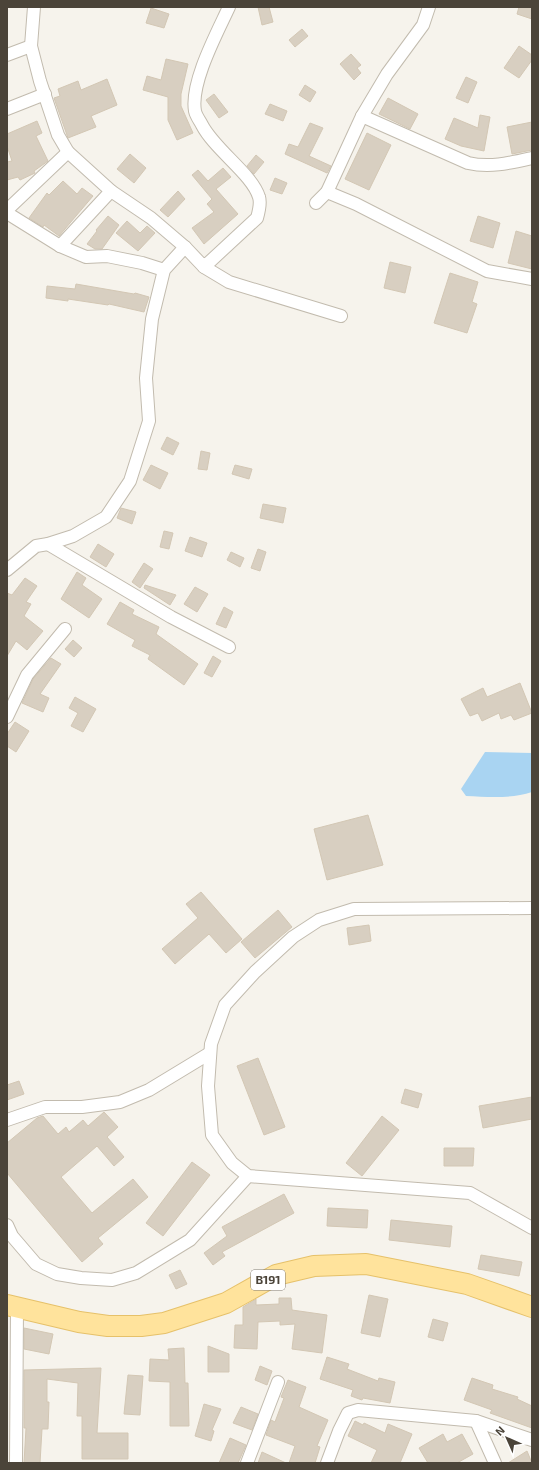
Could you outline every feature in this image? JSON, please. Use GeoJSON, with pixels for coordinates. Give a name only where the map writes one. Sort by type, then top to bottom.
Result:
{"type":"FeatureCollection","features":[{"type":"Feature","properties":{"kind":"main road","name":"B191"},"geometry":{"type":"LineString","coordinates":[[12,1306],[79,1322],[108,1326],[140,1326],[164,1322],[226,1303],[276,1275],[314,1266],[366,1264],[467,1284],[532,1307]]}},
{"type":"Feature","properties":{"kind":"street"},"geometry":{"type":"LineString","coordinates":[[34,7],[31,46],[58,135],[68,152],[112,191],[151,218],[185,247],[204,267],[230,282],[341,316]]}},
{"type":"Feature","properties":{"kind":"street"},"geometry":{"type":"LineString","coordinates":[[204,267],[258,218],[259,210],[259,198],[254,186],[209,138],[195,112],[195,96],[204,64],[229,7]]}},
{"type":"Feature","properties":{"kind":"street"},"geometry":{"type":"LineString","coordinates":[[316,203],[327,192],[362,116],[387,74],[423,25],[429,7]]}},
{"type":"Feature","properties":{"kind":"street"},"geometry":{"type":"LineString","coordinates":[[7,55],[31,46]]}},
{"type":"Feature","properties":{"kind":"street"},"geometry":{"type":"LineString","coordinates":[[7,109],[45,94]]}},
{"type":"Feature","properties":{"kind":"street"},"geometry":{"type":"LineString","coordinates":[[362,116],[468,163],[481,166],[497,166],[532,158]]}},
{"type":"Feature","properties":{"kind":"street"},"geometry":{"type":"LineString","coordinates":[[68,152],[7,212],[60,246],[86,257],[108,256],[142,263],[164,270]]}},
{"type":"Feature","properties":{"kind":"street"},"geometry":{"type":"LineString","coordinates":[[60,246],[112,191]]}},
{"type":"Feature","properties":{"kind":"street"},"geometry":{"type":"LineString","coordinates":[[327,192],[356,204],[487,271],[532,280]]}},
{"type":"Feature","properties":{"kind":"street"},"geometry":{"type":"LineString","coordinates":[[7,570],[36,546],[48,544],[73,536],[106,517],[130,481],[150,421],[146,378],[152,319],[164,270],[185,247]]}},
{"type":"Feature","properties":{"kind":"street"},"geometry":{"type":"LineString","coordinates":[[48,544],[171,617],[229,647]]}},
{"type":"Feature","properties":{"kind":"street"},"geometry":{"type":"LineString","coordinates":[[7,717],[28,675],[66,629]]}},
{"type":"Feature","properties":{"kind":"street"},"geometry":{"type":"LineString","coordinates":[[532,908],[354,909],[318,920],[293,937],[255,972],[224,1005],[211,1044],[208,1086],[212,1135],[232,1163],[248,1176],[470,1193],[532,1228]]}},
{"type":"Feature","properties":{"kind":"street"},"geometry":{"type":"LineString","coordinates":[[7,1120],[45,1107],[82,1106],[120,1102],[149,1090],[210,1053]]}},
{"type":"Feature","properties":{"kind":"street"},"geometry":{"type":"LineString","coordinates":[[7,1225],[12,1236],[36,1264],[57,1274],[81,1278],[112,1280],[136,1273],[190,1240],[248,1176]]}},
{"type":"Feature","properties":{"kind":"street"},"geometry":{"type":"LineString","coordinates":[[12,1306],[16,1463]]}},
{"type":"Feature","properties":{"kind":"street"},"geometry":{"type":"LineString","coordinates":[[247,1463],[278,1382]]}},
{"type":"Feature","properties":{"kind":"street"},"geometry":{"type":"LineString","coordinates":[[327,1463],[339,1430],[348,1413],[358,1410],[476,1421],[532,1440]]}},
{"type":"Feature","properties":{"kind":"street"},"geometry":{"type":"LineString","coordinates":[[476,1421],[495,1463]]}},
{"type":"Feature","properties":{"kind":"water"},"geometry":{"type":"Polygon","coordinates":[[[485,752],[532,753],[532,792],[508,797],[466,796],[461,789],[485,752]]]}},
{"type":"Feature","properties":{"kind":"building"},"geometry":{"type":"Polygon","coordinates":[[[258,7],[269,7],[273,22],[262,25],[258,7]]]}},
{"type":"Feature","properties":{"kind":"building"},"geometry":{"type":"Polygon","coordinates":[[[519,7],[532,7],[532,19],[517,14],[519,7]]]}},
{"type":"Feature","properties":{"kind":"building"},"geometry":{"type":"Polygon","coordinates":[[[151,8],[169,14],[164,28],[146,23],[151,8]]]}},
{"type":"Feature","properties":{"kind":"building"},"geometry":{"type":"Polygon","coordinates":[[[302,29],[308,36],[295,47],[289,40],[302,29]]]}},
{"type":"Feature","properties":{"kind":"building"},"geometry":{"type":"Polygon","coordinates":[[[519,46],[532,55],[532,60],[519,78],[504,68],[519,46]]]}},
{"type":"Feature","properties":{"kind":"building"},"geometry":{"type":"Polygon","coordinates":[[[351,54],[361,65],[357,68],[361,73],[354,80],[340,64],[351,54]]]}},
{"type":"Feature","properties":{"kind":"building"},"geometry":{"type":"Polygon","coordinates":[[[166,59],[188,64],[181,94],[181,106],[193,133],[177,140],[168,120],[168,97],[143,90],[147,76],[161,80],[166,59]]]}},
{"type":"Feature","properties":{"kind":"building"},"geometry":{"type":"Polygon","coordinates":[[[466,77],[477,82],[468,103],[456,98],[466,77]]]}},
{"type":"Feature","properties":{"kind":"building"},"geometry":{"type":"Polygon","coordinates":[[[107,79],[117,105],[91,116],[96,127],[68,138],[54,98],[60,96],[58,89],[78,81],[81,90],[107,79]]]}},
{"type":"Feature","properties":{"kind":"building"},"geometry":{"type":"Polygon","coordinates":[[[305,85],[316,92],[310,102],[299,95],[305,85]]]}},
{"type":"Feature","properties":{"kind":"building"},"geometry":{"type":"Polygon","coordinates":[[[214,94],[228,112],[219,118],[206,100],[214,94]]]}},
{"type":"Feature","properties":{"kind":"building"},"geometry":{"type":"Polygon","coordinates":[[[388,98],[418,114],[410,129],[379,114],[388,98]]]}},
{"type":"Feature","properties":{"kind":"building"},"geometry":{"type":"Polygon","coordinates":[[[270,104],[287,111],[283,121],[265,114],[270,104]]]}},
{"type":"Feature","properties":{"kind":"building"},"geometry":{"type":"Polygon","coordinates":[[[480,115],[490,117],[484,151],[461,146],[445,139],[454,118],[478,128],[480,115]]]}},
{"type":"Feature","properties":{"kind":"building"},"geometry":{"type":"Polygon","coordinates":[[[37,121],[42,133],[36,136],[48,161],[34,171],[35,173],[20,180],[18,177],[7,180],[7,162],[12,161],[7,146],[7,134],[37,121]]]}},
{"type":"Feature","properties":{"kind":"building"},"geometry":{"type":"Polygon","coordinates":[[[532,122],[532,150],[512,154],[507,127],[532,122]]]}},
{"type":"Feature","properties":{"kind":"building"},"geometry":{"type":"Polygon","coordinates":[[[310,123],[323,128],[309,156],[331,166],[327,173],[285,154],[289,144],[298,147],[310,123]]]}},
{"type":"Feature","properties":{"kind":"building"},"geometry":{"type":"Polygon","coordinates":[[[367,133],[391,145],[369,190],[345,179],[367,133]]]}},
{"type":"Feature","properties":{"kind":"building"},"geometry":{"type":"Polygon","coordinates":[[[130,154],[146,168],[134,183],[117,169],[130,154]]]}},
{"type":"Feature","properties":{"kind":"building"},"geometry":{"type":"Polygon","coordinates":[[[256,155],[264,162],[254,174],[247,166],[256,155]]]}},
{"type":"Feature","properties":{"kind":"building"},"geometry":{"type":"Polygon","coordinates":[[[223,168],[231,177],[216,189],[238,214],[204,244],[192,228],[214,212],[207,204],[212,199],[192,175],[198,170],[208,181],[223,168]]]}},
{"type":"Feature","properties":{"kind":"building"},"geometry":{"type":"Polygon","coordinates":[[[275,178],[287,183],[282,194],[270,190],[275,178]]]}},
{"type":"Feature","properties":{"kind":"building"},"geometry":{"type":"Polygon","coordinates":[[[63,181],[77,194],[82,188],[93,196],[59,236],[44,225],[43,227],[29,218],[47,193],[49,195],[63,181]]]}},
{"type":"Feature","properties":{"kind":"building"},"geometry":{"type":"Polygon","coordinates":[[[178,191],[185,199],[168,217],[160,210],[178,191]]]}},
{"type":"Feature","properties":{"kind":"building"},"geometry":{"type":"Polygon","coordinates":[[[108,216],[119,225],[102,249],[95,249],[87,244],[108,216]]]}},
{"type":"Feature","properties":{"kind":"building"},"geometry":{"type":"Polygon","coordinates":[[[478,216],[500,223],[493,248],[470,241],[478,216]]]}},
{"type":"Feature","properties":{"kind":"building"},"geometry":{"type":"Polygon","coordinates":[[[127,221],[140,233],[147,226],[155,233],[138,251],[116,233],[127,221]]]}},
{"type":"Feature","properties":{"kind":"building"},"geometry":{"type":"Polygon","coordinates":[[[516,231],[532,236],[532,269],[508,263],[516,231]]]}},
{"type":"Feature","properties":{"kind":"building"},"geometry":{"type":"Polygon","coordinates":[[[390,262],[411,267],[405,293],[384,288],[390,262]]]}},
{"type":"Feature","properties":{"kind":"building"},"geometry":{"type":"Polygon","coordinates":[[[450,273],[478,282],[472,302],[477,304],[467,333],[434,323],[450,273]]]}},
{"type":"Feature","properties":{"kind":"building"},"geometry":{"type":"Polygon","coordinates":[[[76,284],[135,293],[149,297],[144,312],[109,304],[46,298],[47,286],[75,289],[76,284]]]}},
{"type":"Feature","properties":{"kind":"building"},"geometry":{"type":"Polygon","coordinates":[[[167,437],[179,443],[173,455],[161,449],[167,437]]]}},
{"type":"Feature","properties":{"kind":"building"},"geometry":{"type":"Polygon","coordinates":[[[201,451],[210,453],[207,470],[198,469],[201,451]]]}},
{"type":"Feature","properties":{"kind":"building"},"geometry":{"type":"Polygon","coordinates":[[[151,465],[168,473],[160,489],[143,480],[151,465]]]}},
{"type":"Feature","properties":{"kind":"building"},"geometry":{"type":"Polygon","coordinates":[[[235,465],[252,469],[249,479],[232,474],[235,465]]]}},
{"type":"Feature","properties":{"kind":"building"},"geometry":{"type":"Polygon","coordinates":[[[263,504],[286,508],[283,523],[260,518],[263,504]]]}},
{"type":"Feature","properties":{"kind":"building"},"geometry":{"type":"Polygon","coordinates":[[[121,508],[136,512],[132,524],[117,518],[121,508]]]}},
{"type":"Feature","properties":{"kind":"building"},"geometry":{"type":"Polygon","coordinates":[[[164,531],[173,533],[169,549],[160,547],[164,531]]]}},
{"type":"Feature","properties":{"kind":"building"},"geometry":{"type":"Polygon","coordinates":[[[190,537],[207,543],[202,557],[185,551],[190,537]]]}},
{"type":"Feature","properties":{"kind":"building"},"geometry":{"type":"Polygon","coordinates":[[[98,544],[114,554],[106,567],[90,557],[98,544]]]}},
{"type":"Feature","properties":{"kind":"building"},"geometry":{"type":"Polygon","coordinates":[[[258,549],[266,552],[260,571],[251,568],[258,549]]]}},
{"type":"Feature","properties":{"kind":"building"},"geometry":{"type":"Polygon","coordinates":[[[231,552],[244,558],[240,567],[227,560],[231,552]]]}},
{"type":"Feature","properties":{"kind":"building"},"geometry":{"type":"Polygon","coordinates":[[[144,563],[153,569],[140,588],[132,582],[144,563]]]}},
{"type":"Feature","properties":{"kind":"building"},"geometry":{"type":"Polygon","coordinates":[[[77,572],[86,578],[82,585],[102,599],[89,618],[61,599],[77,572]]]}},
{"type":"Feature","properties":{"kind":"building"},"geometry":{"type":"Polygon","coordinates":[[[25,578],[37,586],[26,602],[31,604],[24,616],[43,631],[27,650],[16,641],[7,656],[7,593],[12,595],[25,578]]]}},
{"type":"Feature","properties":{"kind":"building"},"geometry":{"type":"Polygon","coordinates":[[[145,585],[176,595],[170,605],[144,588],[145,585]]]}},
{"type":"Feature","properties":{"kind":"building"},"geometry":{"type":"Polygon","coordinates":[[[195,587],[208,594],[197,612],[184,604],[195,587]]]}},
{"type":"Feature","properties":{"kind":"building"},"geometry":{"type":"Polygon","coordinates":[[[120,602],[134,610],[132,614],[159,627],[156,634],[198,664],[184,685],[148,659],[150,655],[132,646],[135,640],[107,624],[120,602]]]}},
{"type":"Feature","properties":{"kind":"building"},"geometry":{"type":"Polygon","coordinates":[[[224,607],[233,612],[226,628],[216,624],[224,607]]]}},
{"type":"Feature","properties":{"kind":"building"},"geometry":{"type":"Polygon","coordinates":[[[73,640],[82,648],[74,657],[65,649],[73,640]]]}},
{"type":"Feature","properties":{"kind":"building"},"geometry":{"type":"Polygon","coordinates":[[[213,656],[221,661],[212,677],[204,673],[213,656]]]}},
{"type":"Feature","properties":{"kind":"building"},"geometry":{"type":"Polygon","coordinates":[[[51,658],[61,664],[40,694],[49,698],[43,712],[22,703],[33,679],[51,658]]]}},
{"type":"Feature","properties":{"kind":"building"},"geometry":{"type":"Polygon","coordinates":[[[520,683],[532,713],[514,720],[511,715],[501,719],[499,713],[482,721],[478,713],[470,716],[461,699],[483,688],[487,697],[520,683]]]}},
{"type":"Feature","properties":{"kind":"building"},"geometry":{"type":"Polygon","coordinates":[[[75,697],[96,709],[83,732],[71,726],[78,713],[69,708],[75,697]]]}},
{"type":"Feature","properties":{"kind":"building"},"geometry":{"type":"Polygon","coordinates":[[[15,722],[29,731],[16,752],[7,746],[7,734],[15,722]]]}},
{"type":"Feature","properties":{"kind":"building"},"geometry":{"type":"Polygon","coordinates":[[[368,815],[383,865],[327,880],[314,829],[368,815]]]}},
{"type":"Feature","properties":{"kind":"building"},"geometry":{"type":"Polygon","coordinates":[[[201,892],[242,939],[226,953],[209,934],[175,964],[162,949],[198,918],[186,904],[201,892]]]}},
{"type":"Feature","properties":{"kind":"building"},"geometry":{"type":"Polygon","coordinates":[[[278,910],[292,927],[255,958],[241,942],[278,910]]]}},
{"type":"Feature","properties":{"kind":"building"},"geometry":{"type":"Polygon","coordinates":[[[369,925],[371,941],[349,945],[347,928],[369,925]]]}},
{"type":"Feature","properties":{"kind":"building"},"geometry":{"type":"Polygon","coordinates":[[[258,1058],[285,1127],[264,1135],[237,1066],[258,1058]]]}},
{"type":"Feature","properties":{"kind":"building"},"geometry":{"type":"Polygon","coordinates":[[[19,1081],[24,1094],[7,1100],[7,1085],[19,1081]]]}},
{"type":"Feature","properties":{"kind":"building"},"geometry":{"type":"Polygon","coordinates":[[[405,1089],[422,1094],[418,1108],[401,1103],[405,1089]]]}},
{"type":"Feature","properties":{"kind":"building"},"geometry":{"type":"Polygon","coordinates":[[[532,1097],[532,1119],[483,1128],[479,1106],[532,1097]]]}},
{"type":"Feature","properties":{"kind":"building"},"geometry":{"type":"Polygon","coordinates":[[[104,1112],[118,1127],[107,1137],[124,1157],[114,1166],[97,1146],[61,1177],[92,1213],[133,1179],[148,1197],[98,1238],[103,1244],[82,1262],[7,1173],[7,1143],[37,1118],[43,1116],[58,1134],[66,1127],[69,1132],[83,1120],[88,1126],[104,1112]]]}},
{"type":"Feature","properties":{"kind":"building"},"geometry":{"type":"Polygon","coordinates":[[[382,1116],[399,1130],[362,1176],[346,1163],[382,1116]]]}},
{"type":"Feature","properties":{"kind":"building"},"geometry":{"type":"Polygon","coordinates":[[[444,1148],[474,1148],[473,1166],[444,1166],[444,1148]]]}},
{"type":"Feature","properties":{"kind":"building"},"geometry":{"type":"Polygon","coordinates":[[[192,1162],[210,1175],[163,1236],[146,1223],[192,1162]]]}},
{"type":"Feature","properties":{"kind":"building"},"geometry":{"type":"Polygon","coordinates":[[[284,1194],[294,1213],[222,1252],[225,1256],[213,1265],[204,1253],[227,1236],[222,1227],[284,1194]]]}},
{"type":"Feature","properties":{"kind":"building"},"geometry":{"type":"Polygon","coordinates":[[[328,1208],[368,1210],[367,1228],[327,1226],[328,1208]]]}},
{"type":"Feature","properties":{"kind":"building"},"geometry":{"type":"Polygon","coordinates":[[[391,1220],[452,1226],[450,1247],[389,1240],[391,1220]]]}},
{"type":"Feature","properties":{"kind":"building"},"geometry":{"type":"Polygon","coordinates":[[[481,1255],[522,1262],[519,1276],[478,1269],[481,1255]]]}},
{"type":"Feature","properties":{"kind":"building"},"geometry":{"type":"Polygon","coordinates":[[[180,1270],[187,1284],[176,1289],[169,1275],[180,1270]]]}},
{"type":"Feature","properties":{"kind":"building"},"geometry":{"type":"Polygon","coordinates":[[[369,1295],[388,1299],[380,1337],[361,1333],[369,1295]]]}},
{"type":"Feature","properties":{"kind":"building"},"geometry":{"type":"Polygon","coordinates":[[[279,1298],[291,1298],[292,1310],[327,1315],[322,1353],[292,1349],[295,1324],[280,1325],[280,1321],[258,1322],[257,1349],[234,1348],[235,1325],[243,1325],[243,1307],[256,1299],[256,1305],[279,1304],[279,1298]]]}},
{"type":"Feature","properties":{"kind":"building"},"geometry":{"type":"Polygon","coordinates":[[[433,1319],[448,1323],[443,1341],[428,1337],[433,1319]]]}},
{"type":"Feature","properties":{"kind":"building"},"geometry":{"type":"Polygon","coordinates":[[[24,1328],[53,1334],[49,1354],[24,1349],[24,1328]]]}},
{"type":"Feature","properties":{"kind":"building"},"geometry":{"type":"Polygon","coordinates":[[[208,1346],[229,1354],[229,1372],[208,1372],[208,1346]]]}},
{"type":"Feature","properties":{"kind":"building"},"geometry":{"type":"Polygon","coordinates":[[[184,1348],[185,1383],[188,1383],[189,1426],[170,1426],[170,1382],[149,1381],[150,1359],[169,1360],[168,1349],[184,1348]]]}},
{"type":"Feature","properties":{"kind":"building"},"geometry":{"type":"Polygon","coordinates":[[[327,1357],[349,1364],[347,1369],[378,1381],[379,1378],[395,1382],[390,1403],[363,1398],[362,1400],[351,1396],[353,1390],[320,1379],[327,1357]]]}},
{"type":"Feature","properties":{"kind":"building"},"geometry":{"type":"Polygon","coordinates":[[[260,1366],[272,1371],[267,1385],[255,1380],[260,1366]]]}},
{"type":"Feature","properties":{"kind":"building"},"geometry":{"type":"Polygon","coordinates":[[[101,1368],[97,1433],[128,1433],[128,1459],[82,1459],[82,1416],[77,1416],[78,1383],[47,1379],[47,1402],[49,1402],[48,1429],[42,1429],[40,1463],[24,1463],[26,1428],[24,1428],[24,1370],[101,1368]]]}},
{"type":"Feature","properties":{"kind":"building"},"geometry":{"type":"Polygon","coordinates":[[[128,1375],[143,1376],[140,1415],[124,1414],[128,1375]]]}},
{"type":"Feature","properties":{"kind":"building"},"geometry":{"type":"Polygon","coordinates":[[[472,1378],[493,1385],[492,1389],[518,1397],[517,1399],[532,1406],[532,1428],[490,1413],[492,1410],[464,1400],[472,1378]]]}},
{"type":"Feature","properties":{"kind":"building"},"geometry":{"type":"Polygon","coordinates":[[[288,1380],[306,1387],[299,1407],[328,1420],[317,1446],[320,1447],[315,1463],[289,1463],[295,1446],[266,1435],[271,1420],[275,1422],[284,1398],[281,1397],[288,1380]]]}},
{"type":"Feature","properties":{"kind":"building"},"geometry":{"type":"Polygon","coordinates":[[[204,1404],[221,1409],[212,1430],[214,1431],[211,1441],[195,1436],[204,1404]]]}},
{"type":"Feature","properties":{"kind":"building"},"geometry":{"type":"Polygon","coordinates":[[[241,1407],[258,1414],[252,1430],[233,1423],[241,1407]]]}},
{"type":"Feature","properties":{"kind":"building"},"geometry":{"type":"Polygon","coordinates":[[[355,1421],[363,1425],[364,1423],[385,1433],[388,1424],[412,1434],[400,1463],[371,1463],[377,1450],[348,1436],[355,1421]]]}},
{"type":"Feature","properties":{"kind":"building"},"geometry":{"type":"Polygon","coordinates":[[[443,1434],[447,1442],[462,1434],[473,1454],[457,1463],[428,1463],[419,1448],[443,1434]]]}},
{"type":"Feature","properties":{"kind":"building"},"geometry":{"type":"Polygon","coordinates":[[[230,1438],[246,1445],[238,1463],[219,1463],[230,1438]]]}},
{"type":"Feature","properties":{"kind":"building"},"geometry":{"type":"Polygon","coordinates":[[[527,1451],[532,1463],[508,1463],[527,1451]]]}},
{"type":"Feature","properties":{"kind":"building"},"geometry":{"type":"Polygon","coordinates":[[[262,1452],[286,1463],[258,1463],[262,1452]]]}}]}
